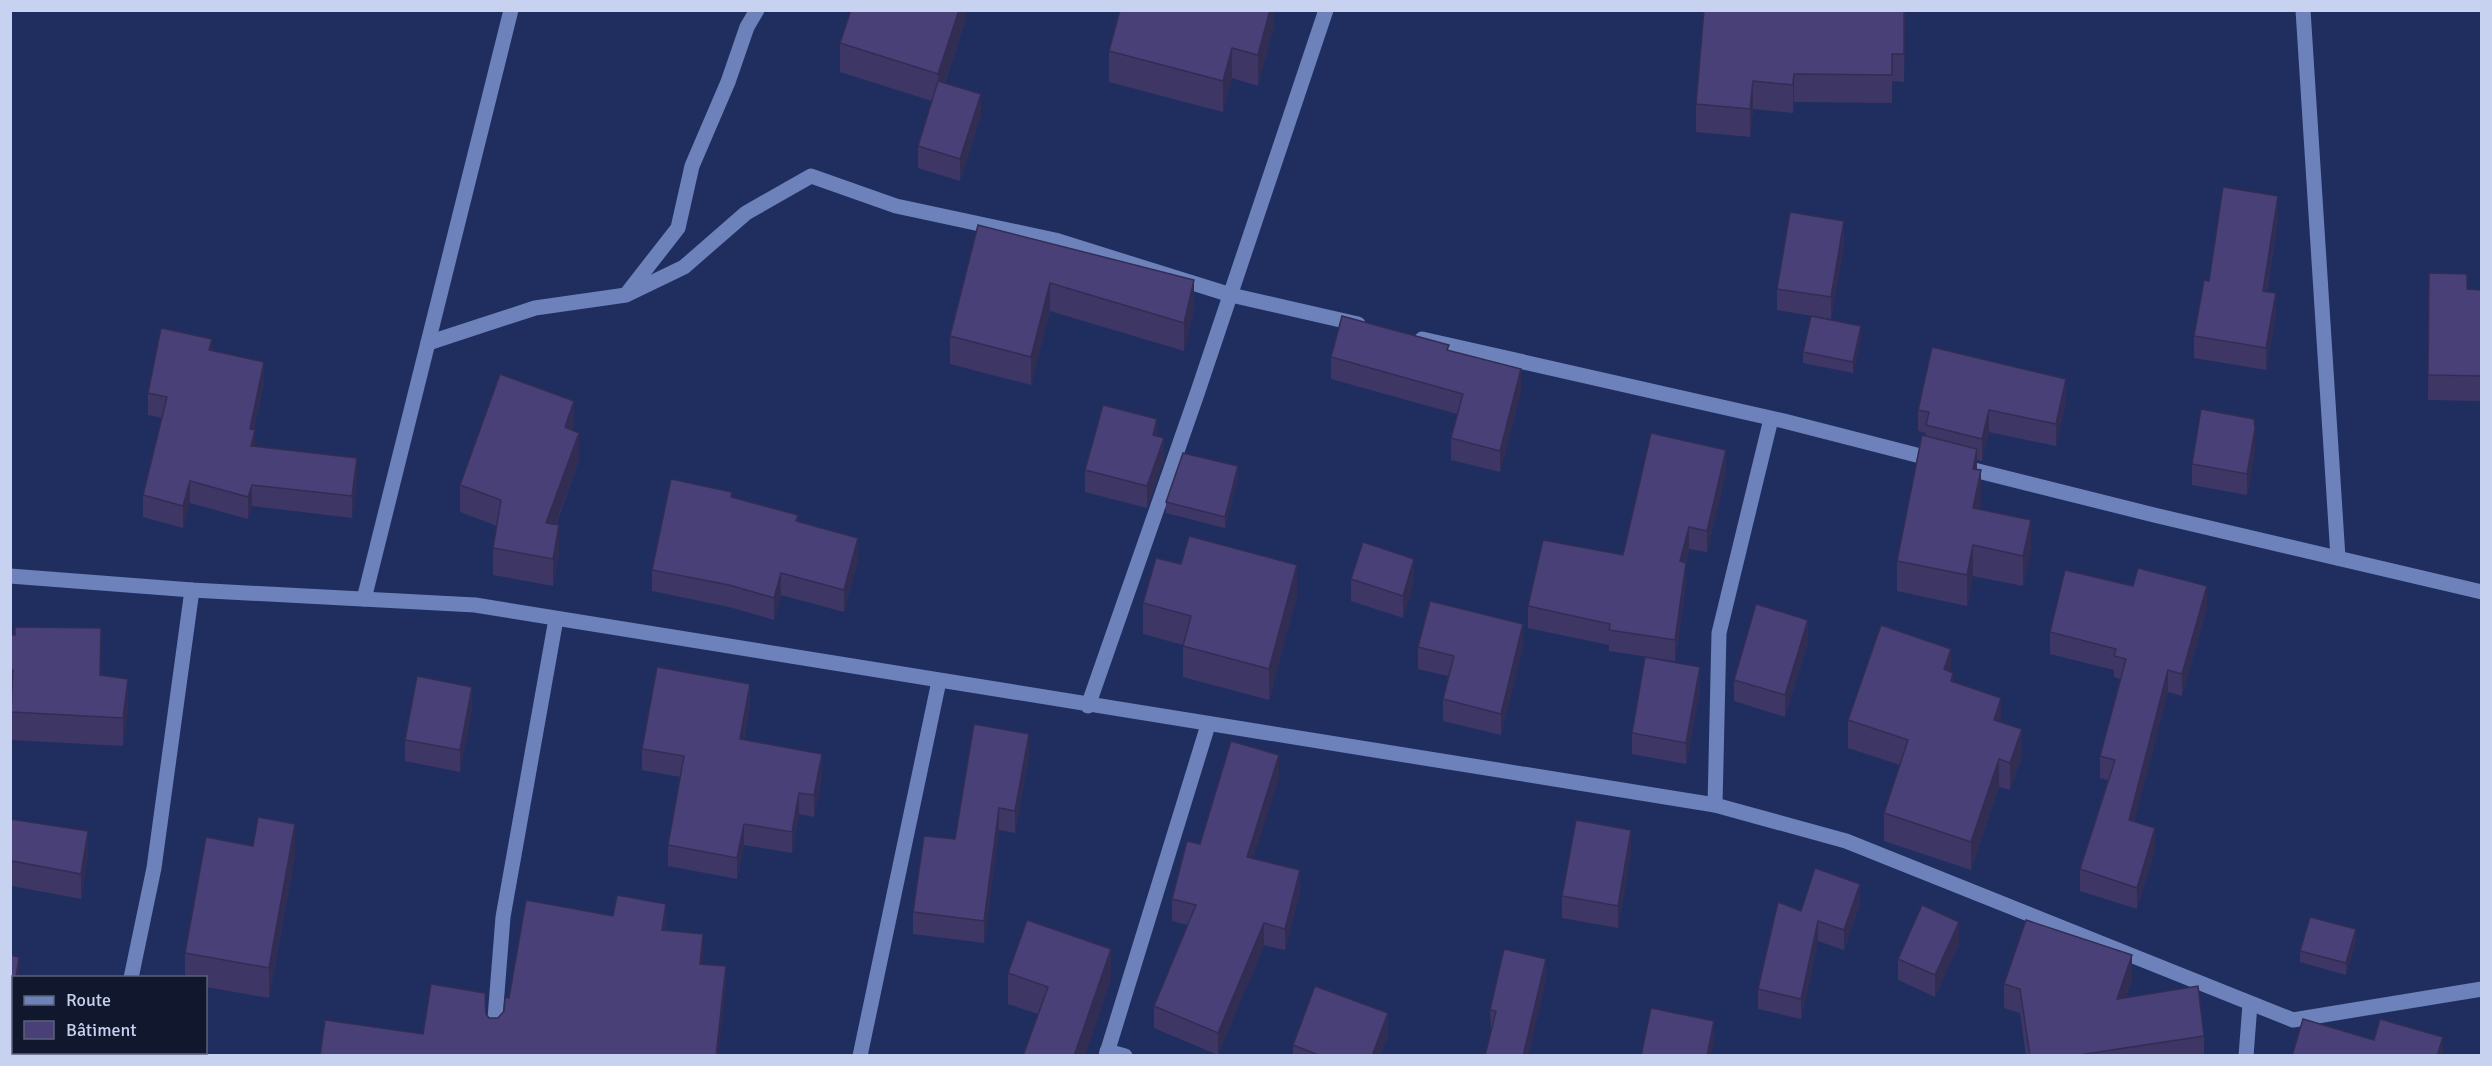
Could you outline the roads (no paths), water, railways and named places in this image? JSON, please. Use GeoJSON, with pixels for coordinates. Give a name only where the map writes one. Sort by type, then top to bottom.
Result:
{"type":"FeatureCollection","features":[{"type":"Feature","properties":{"kind":"street"},"geometry":{"type":"LineString","coordinates":[[364,599],[511,10]]}},
{"type":"Feature","properties":{"kind":"street"},"geometry":{"type":"LineString","coordinates":[[626,295],[678,228],[692,166],[728,82],[747,27],[757,10]]}},
{"type":"Feature","properties":{"kind":"street"},"geometry":{"type":"LineString","coordinates":[[2303,10],[2338,558]]}},
{"type":"Feature","properties":{"kind":"street"},"geometry":{"type":"LineString","coordinates":[[1088,705],[1231,295],[1325,11]]}},
{"type":"Feature","properties":{"kind":"street"},"geometry":{"type":"LineString","coordinates":[[428,343],[535,308],[626,295],[684,267],[746,213],[811,176],[896,206],[1054,240],[1231,295],[1369,326]]}},
{"type":"Feature","properties":{"kind":"street"},"geometry":{"type":"LineString","coordinates":[[1403,334],[1771,419],[2154,515],[2481,592]]}},
{"type":"Feature","properties":{"kind":"street"},"geometry":{"type":"LineString","coordinates":[[1715,805],[1719,633],[1771,419]]}},
{"type":"Feature","properties":{"kind":"street"},"geometry":{"type":"LineString","coordinates":[[10,576],[192,590],[475,605],[1715,805],[1846,841],[2293,1020],[2481,989]]}},
{"type":"Feature","properties":{"kind":"street"},"geometry":{"type":"LineString","coordinates":[[131,976],[154,868],[192,590]]}},
{"type":"Feature","properties":{"kind":"street"},"geometry":{"type":"LineString","coordinates":[[494,1031],[503,916],[556,619]]}},
{"type":"Feature","properties":{"kind":"street"},"geometry":{"type":"LineString","coordinates":[[860,1056],[939,681]]}},
{"type":"Feature","properties":{"kind":"street"},"geometry":{"type":"LineString","coordinates":[[1125,1056],[1106,1053],[1208,724]]}},
{"type":"Feature","properties":{"kind":"street"},"geometry":{"type":"LineString","coordinates":[[2246,1056],[2250,1004]]}}]}
